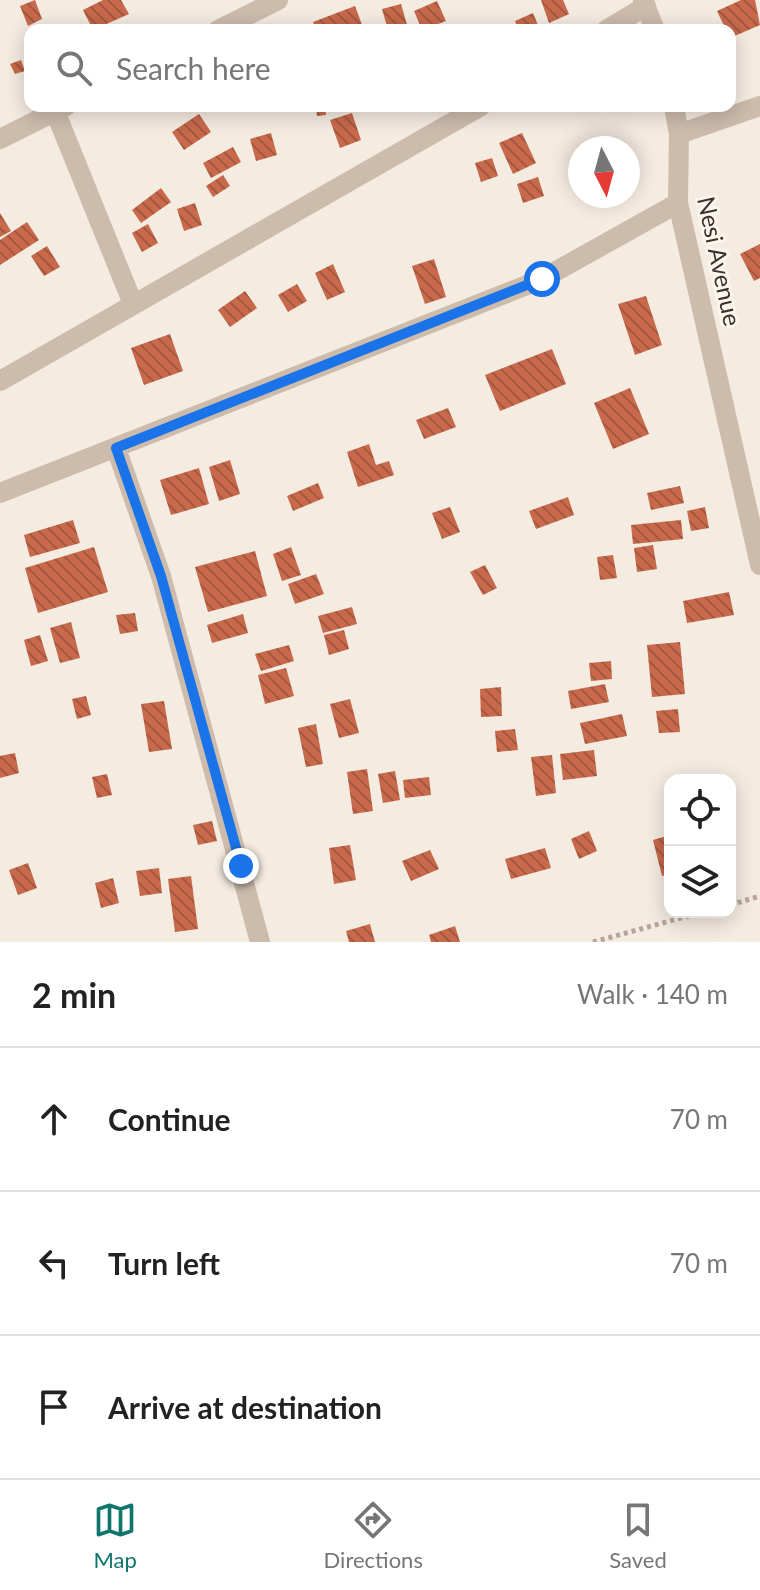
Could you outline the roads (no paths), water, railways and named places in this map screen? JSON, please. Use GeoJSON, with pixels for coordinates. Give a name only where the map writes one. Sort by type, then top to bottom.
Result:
{"type":"FeatureCollection","features":[{"type":"Feature","properties":{"kind":"street"},"geometry":{"type":"LineString","coordinates":[[230,24],[278,0]]}},
{"type":"Feature","properties":{"kind":"street"},"geometry":{"type":"LineString","coordinates":[[615,24],[645,3],[653,24]]}},
{"type":"Feature","properties":{"kind":"street"},"geometry":{"type":"LineString","coordinates":[[679,134],[760,106]]}},
{"type":"Feature","properties":{"kind":"street"},"geometry":{"type":"LineString","coordinates":[[0,139],[54,112]]}},
{"type":"Feature","properties":{"kind":"street"},"geometry":{"type":"LineString","coordinates":[[61,112],[133,304]]}},
{"type":"Feature","properties":{"kind":"street"},"geometry":{"type":"LineString","coordinates":[[0,381],[470,112]]}},
{"type":"Feature","properties":{"kind":"street","name":"Nesi Avenue"},"geometry":{"type":"LineString","coordinates":[[675,112],[679,134],[678,203],[760,565]]}},
{"type":"Feature","properties":{"kind":"street"},"geometry":{"type":"LineString","coordinates":[[0,493],[542,279],[678,203]]}},
{"type":"Feature","properties":{"kind":"street"},"geometry":{"type":"LineString","coordinates":[[116,448],[161,576],[260,942]]}}]}
